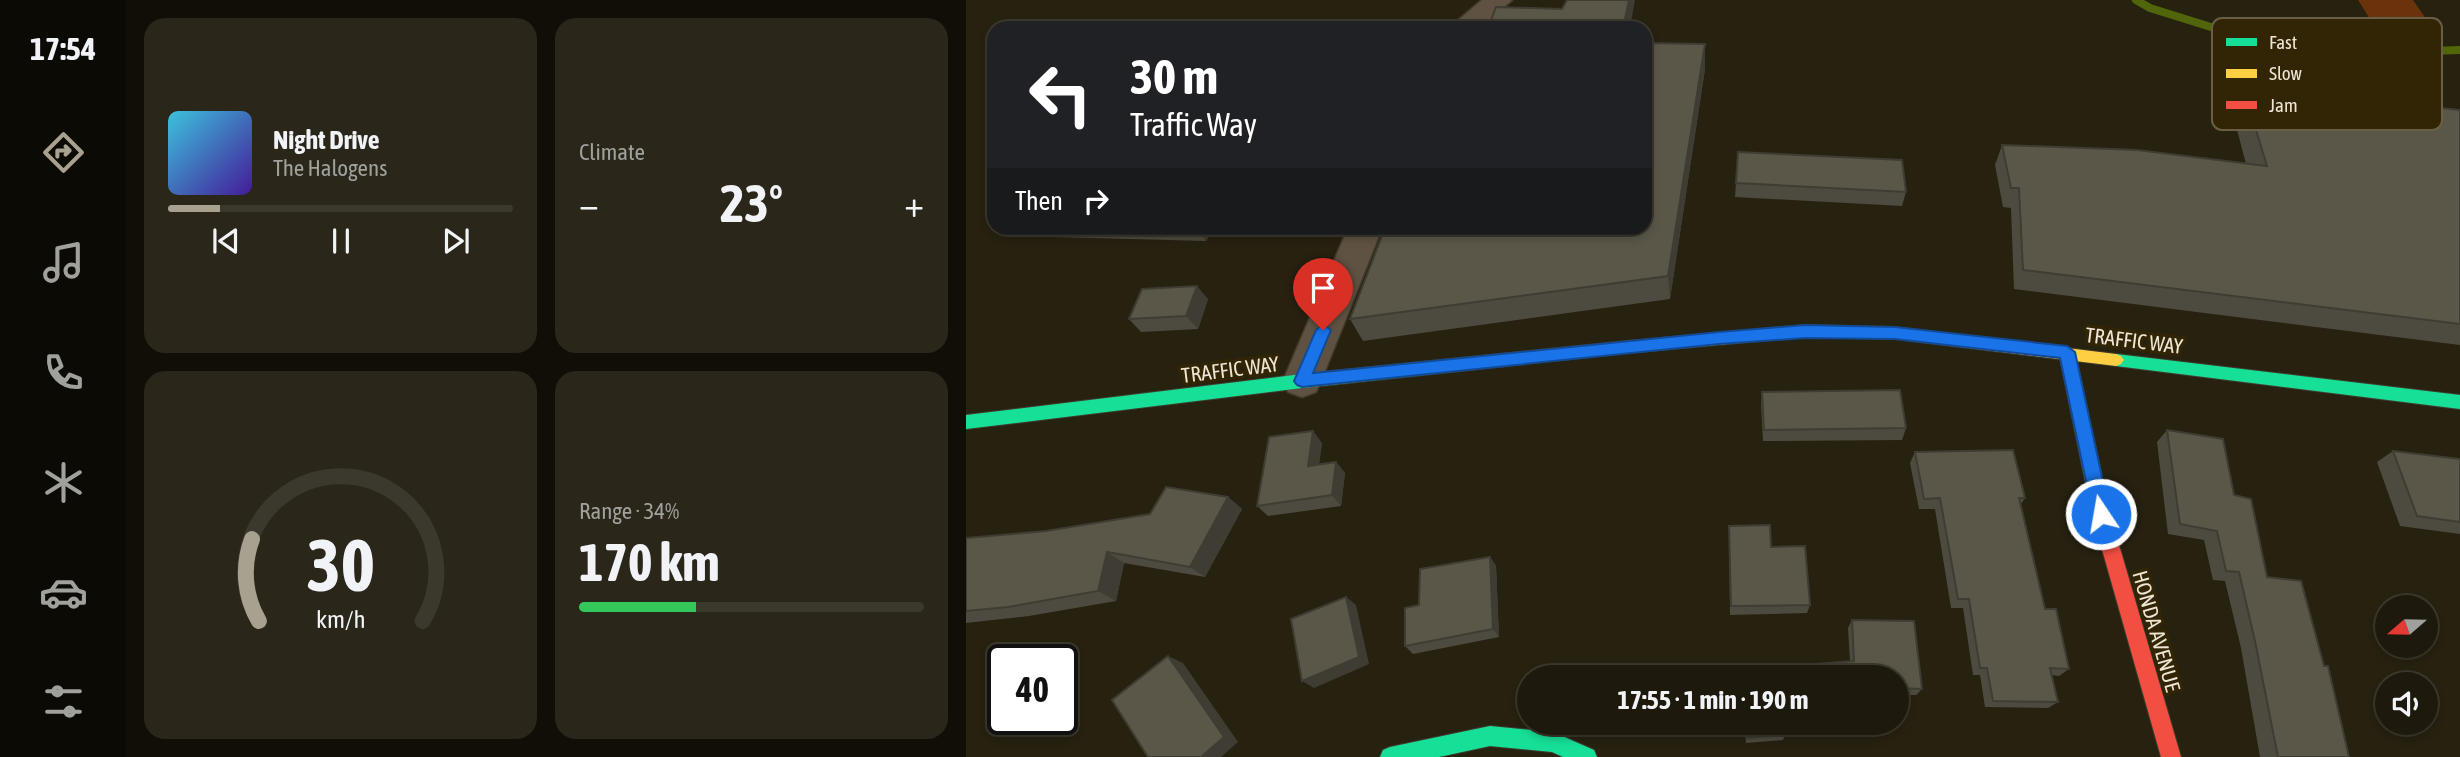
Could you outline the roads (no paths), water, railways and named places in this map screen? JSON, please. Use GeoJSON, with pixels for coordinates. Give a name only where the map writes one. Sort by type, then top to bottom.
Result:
{"type":"FeatureCollection","features":[{"type":"Feature","properties":{"kind":"street"},"geometry":{"type":"LineString","coordinates":[[1472,21],[1499,0]]}},
{"type":"Feature","properties":{"kind":"street"},"geometry":{"type":"LineString","coordinates":[[1302,381],[1362,235]]}},
{"type":"Feature","properties":{"kind":"street","name":"TRAFFIC WAY"},"geometry":{"type":"LineString","coordinates":[[966,422],[1302,381],[1805,331],[1895,333],[2460,402]]}},
{"type":"Feature","properties":{"kind":"street","name":"HONDA AVENUE"},"geometry":{"type":"LineString","coordinates":[[2067,352],[2101,514],[2171,757]]}},
{"type":"Feature","properties":{"kind":"street"},"geometry":{"type":"LineString","coordinates":[[1390,757],[1490,736],[1553,742],[1587,757]]}},
{"type":"Feature","properties":{"kind":"waterway"},"geometry":{"type":"LineString","coordinates":[[2136,0],[2150,8],[2212,27]]}},
{"type":"Feature","properties":{"kind":"waterway"},"geometry":{"type":"LineString","coordinates":[[2442,51],[2460,50]]}}]}
